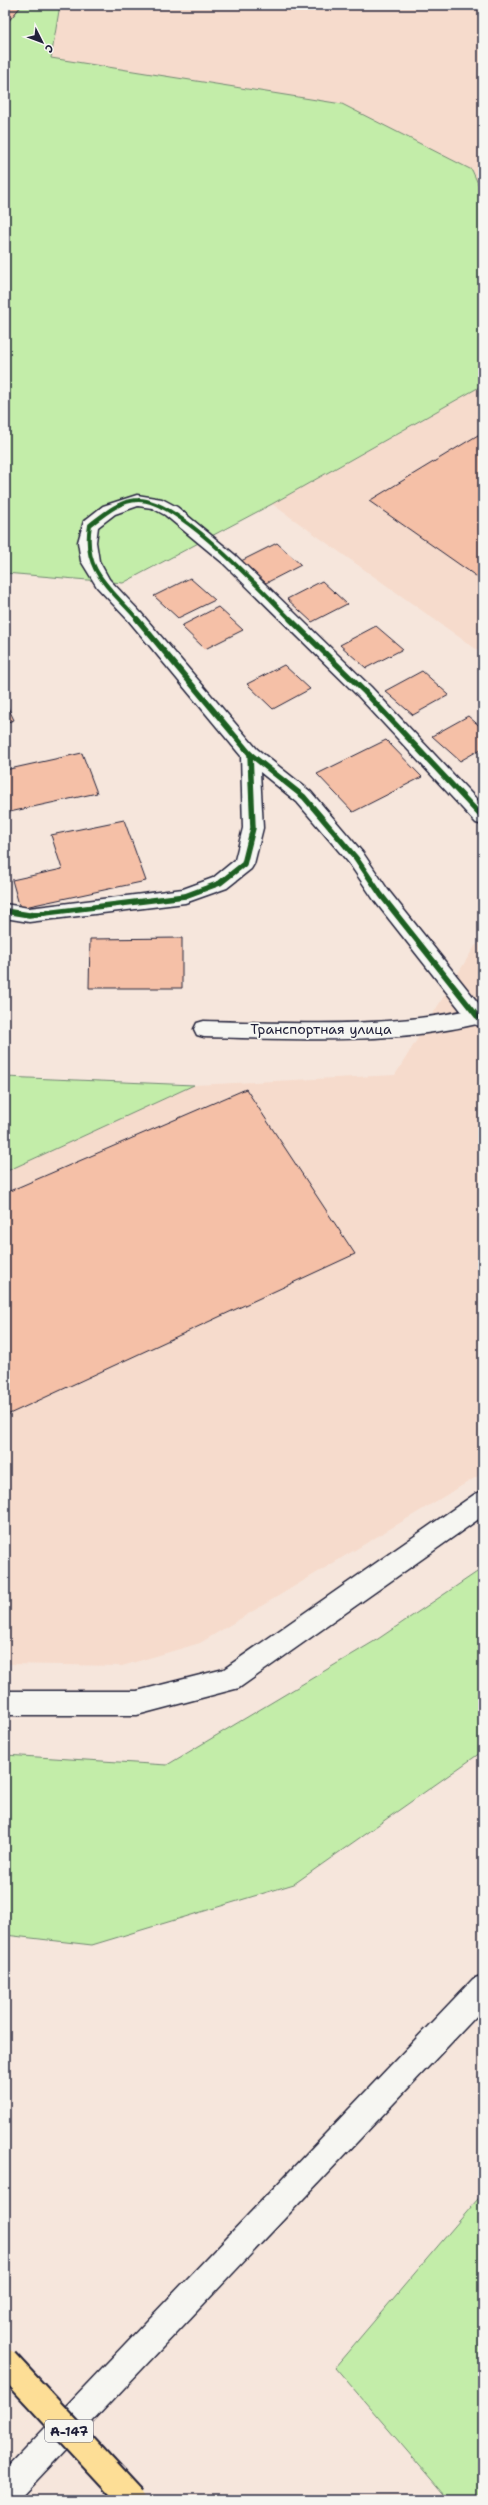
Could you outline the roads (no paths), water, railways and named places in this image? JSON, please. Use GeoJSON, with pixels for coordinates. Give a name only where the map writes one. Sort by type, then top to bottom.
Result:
{"type":"FeatureCollection","features":[{"type":"Feature","properties":{"kind":"highway","name":"А-147"},"geometry":{"type":"LineString","coordinates":[[5,2362],[133,2500]]}},
{"type":"Feature","properties":{"kind":"street"},"geometry":{"type":"LineString","coordinates":[[480,1018],[381,895],[356,858],[304,797],[250,754],[135,617],[103,583],[90,561],[87,542],[90,525],[109,510],[137,500],[156,503],[171,511],[224,554],[365,692],[483,818]]}},
{"type":"Feature","properties":{"kind":"street"},"geometry":{"type":"LineString","coordinates":[[5,911],[29,915],[185,896],[220,883],[244,864],[253,828],[250,754]]}},
{"type":"Feature","properties":{"kind":"street","name":"Транспортная улица"},"geometry":{"type":"LineString","coordinates":[[204,1029],[368,1032],[438,1025],[480,1018]]}},
{"type":"Feature","properties":{"kind":"street"},"geometry":{"type":"LineString","coordinates":[[5,1703],[137,1703],[230,1680],[483,1502]]}},
{"type":"Feature","properties":{"kind":"street","name":"А-147"},"geometry":{"type":"LineString","coordinates":[[5,2492],[483,1990]]}}]}
